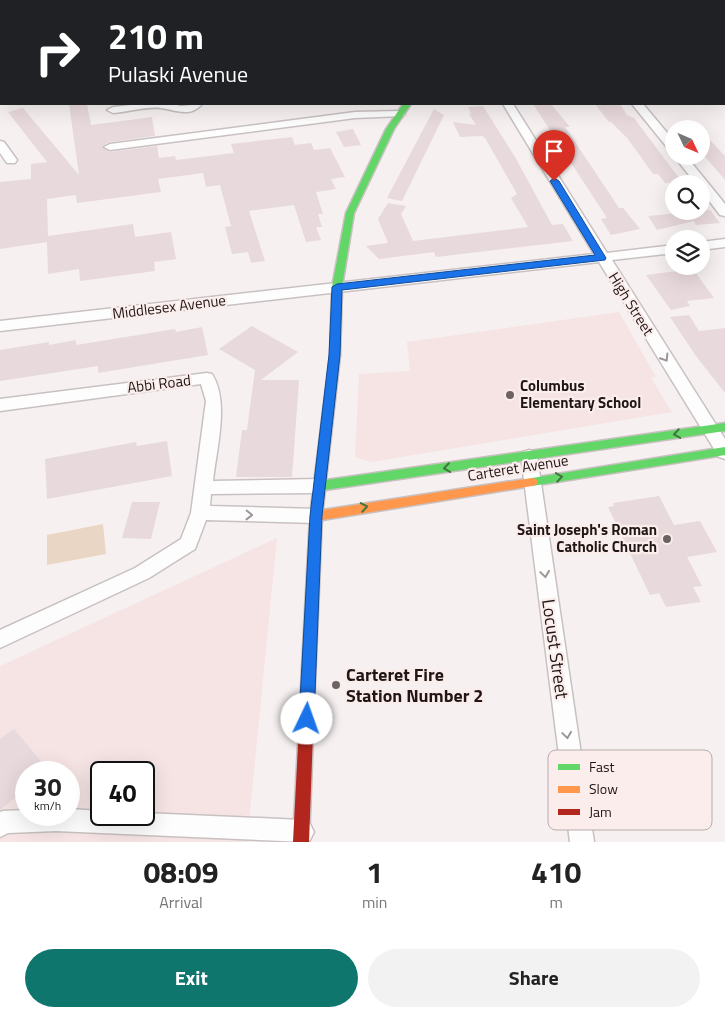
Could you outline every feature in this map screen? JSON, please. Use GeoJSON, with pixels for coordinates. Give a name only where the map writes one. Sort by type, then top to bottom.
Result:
{"type":"FeatureCollection","features":[{"type":"Feature","properties":{"kind":"street"},"geometry":{"type":"LineString","coordinates":[[113,110],[156,105]]}},
{"type":"Feature","properties":{"kind":"street"},"geometry":{"type":"LineString","coordinates":[[166,105],[180,110],[194,105]]}},
{"type":"Feature","properties":{"kind":"street"},"geometry":{"type":"LineString","coordinates":[[0,825],[3,822],[56,820],[183,834],[301,837],[316,516],[335,355],[337,287],[350,213],[399,114],[406,105]]}},
{"type":"Feature","properties":{"kind":"street","name":"High Street"},"geometry":{"type":"LineString","coordinates":[[509,105],[602,258],[725,451]]}},
{"type":"Feature","properties":{"kind":"street"},"geometry":{"type":"LineString","coordinates":[[638,105],[665,138]]}},
{"type":"Feature","properties":{"kind":"street"},"geometry":{"type":"LineString","coordinates":[[110,146],[354,115],[399,114]]}},
{"type":"Feature","properties":{"kind":"street"},"geometry":{"type":"LineString","coordinates":[[0,144],[11,160]]}},
{"type":"Feature","properties":{"kind":"street"},"geometry":{"type":"LineString","coordinates":[[687,165],[725,212]]}},
{"type":"Feature","properties":{"kind":"street"},"geometry":{"type":"LineString","coordinates":[[710,245],[725,243]]}},
{"type":"Feature","properties":{"kind":"street","name":"Middlesex Avenue"},"geometry":{"type":"LineString","coordinates":[[0,326],[665,250]]}},
{"type":"Feature","properties":{"kind":"street","name":"Abbi Road"},"geometry":{"type":"LineString","coordinates":[[0,405],[207,378],[214,401],[200,513],[189,544],[142,573],[0,639]]}},
{"type":"Feature","properties":{"kind":"street","name":"Carteret Avenue"},"geometry":{"type":"LineString","coordinates":[[319,486],[725,427]]}},
{"type":"Feature","properties":{"kind":"street","name":"Carteret Avenue"},"geometry":{"type":"LineString","coordinates":[[316,516],[725,451]]}},
{"type":"Feature","properties":{"kind":"street","name":"Locust Street"},"geometry":{"type":"LineString","coordinates":[[529,456],[569,750]]}},
{"type":"Feature","properties":{"kind":"street"},"geometry":{"type":"LineString","coordinates":[[203,488],[319,486]]}},
{"type":"Feature","properties":{"kind":"street"},"geometry":{"type":"LineString","coordinates":[[200,513],[316,516]]}},
{"type":"Feature","properties":{"kind":"shaded area","name":"Columbus Elementary School"},"geometry":{"type":"Polygon","coordinates":[[[619,312],[656,377],[651,378],[672,412],[371,462],[355,457],[359,374],[410,371],[407,342],[619,312]]]}},
{"type":"Feature","properties":{"kind":"shaded area"},"geometry":{"type":"Polygon","coordinates":[[[103,524],[106,554],[47,565],[47,535],[103,524]]]}},
{"type":"Feature","properties":{"kind":"shaded area"},"geometry":{"type":"Polygon","coordinates":[[[277,538],[247,842],[0,842],[0,666],[277,538]]]}},
{"type":"Feature","properties":{"kind":"building"},"geometry":{"type":"Polygon","coordinates":[[[69,105],[87,105],[91,125],[152,117],[155,136],[110,142],[102,146],[110,152],[157,146],[159,158],[175,156],[176,160],[234,153],[231,144],[292,137],[295,145],[311,143],[314,150],[330,148],[345,177],[331,179],[336,189],[316,192],[323,214],[318,214],[322,227],[316,227],[321,240],[306,242],[294,205],[249,211],[265,261],[251,263],[248,252],[232,254],[225,227],[231,226],[220,185],[206,187],[203,173],[158,179],[161,192],[77,203],[76,195],[47,199],[48,236],[133,224],[135,237],[171,232],[176,259],[154,262],[155,271],[80,281],[79,269],[48,274],[47,242],[0,249],[0,182],[31,179],[31,164],[47,162],[8,112],[23,108],[79,175],[69,105]]]}},
{"type":"Feature","properties":{"kind":"building"},"geometry":{"type":"Polygon","coordinates":[[[534,105],[552,105],[570,127],[565,127],[619,208],[623,208],[640,229],[611,235],[601,219],[607,218],[534,105]]]}},
{"type":"Feature","properties":{"kind":"building"},"geometry":{"type":"Polygon","coordinates":[[[596,105],[621,105],[627,115],[634,118],[665,159],[665,165],[669,165],[677,175],[665,175],[665,183],[658,174],[653,174],[628,139],[596,105]]]}},
{"type":"Feature","properties":{"kind":"building"},"geometry":{"type":"Polygon","coordinates":[[[483,106],[515,157],[552,225],[563,224],[573,241],[436,257],[434,252],[379,259],[366,246],[388,243],[378,219],[388,203],[406,206],[401,214],[413,241],[528,227],[511,198],[517,194],[485,138],[482,136],[460,137],[453,122],[476,125],[469,114],[471,114],[468,107],[483,106]]]}},
{"type":"Feature","properties":{"kind":"building"},"geometry":{"type":"Polygon","coordinates":[[[434,109],[444,115],[402,201],[387,198],[434,109]]]}},
{"type":"Feature","properties":{"kind":"building"},"geometry":{"type":"Polygon","coordinates":[[[353,129],[361,145],[344,147],[336,132],[353,129]]]}},
{"type":"Feature","properties":{"kind":"building"},"geometry":{"type":"Polygon","coordinates":[[[710,140],[725,156],[725,180],[710,162],[710,140]]]}},
{"type":"Feature","properties":{"kind":"building"},"geometry":{"type":"Polygon","coordinates":[[[710,210],[720,223],[696,225],[694,221],[657,230],[648,216],[665,214],[665,220],[710,220],[710,210]]]}},
{"type":"Feature","properties":{"kind":"building"},"geometry":{"type":"Polygon","coordinates":[[[665,273],[665,275],[697,275],[714,298],[687,301],[690,306],[671,310],[646,275],[665,273]]]}},
{"type":"Feature","properties":{"kind":"building"},"geometry":{"type":"Polygon","coordinates":[[[689,315],[699,331],[725,328],[725,393],[696,356],[670,317],[689,315]]]}},
{"type":"Feature","properties":{"kind":"building"},"geometry":{"type":"Polygon","coordinates":[[[252,326],[298,352],[261,380],[299,380],[292,477],[236,477],[242,430],[247,430],[255,370],[219,349],[252,326]]]}},
{"type":"Feature","properties":{"kind":"building"},"geometry":{"type":"Polygon","coordinates":[[[202,327],[208,355],[98,373],[98,366],[0,381],[0,350],[49,342],[49,345],[76,340],[76,345],[175,329],[176,332],[202,327]]]}},
{"type":"Feature","properties":{"kind":"building"},"geometry":{"type":"Polygon","coordinates":[[[167,441],[172,476],[47,499],[45,459],[136,442],[137,446],[167,441]]]}},
{"type":"Feature","properties":{"kind":"building","name":"Saint Joseph's Roman Catholic Church"},"geometry":{"type":"Polygon","coordinates":[[[659,496],[674,525],[700,521],[717,552],[687,557],[702,586],[693,587],[701,602],[666,607],[659,593],[650,595],[608,507],[614,506],[613,503],[659,496]]]}},
{"type":"Feature","properties":{"kind":"building"},"geometry":{"type":"Polygon","coordinates":[[[132,502],[160,502],[151,539],[122,538],[132,502]]]}},
{"type":"Feature","properties":{"kind":"building"},"geometry":{"type":"Polygon","coordinates":[[[14,729],[41,761],[15,761],[15,798],[0,810],[0,739],[14,729]]]}},
{"type":"Feature","properties":{"kind":"traffic: fast"},"geometry":{"type":"LineString","coordinates":[[307,706],[316,516],[335,355],[337,287],[350,213],[390,129],[406,105]]}},
{"type":"Feature","properties":{"kind":"traffic: fast"},"geometry":{"type":"LineString","coordinates":[[319,486],[725,427]]}},
{"type":"Feature","properties":{"kind":"traffic: fast"},"geometry":{"type":"LineString","coordinates":[[532,482],[725,451]]}},
{"type":"Feature","properties":{"kind":"traffic: slow"},"geometry":{"type":"LineString","coordinates":[[316,516],[532,482]]}},
{"type":"Feature","properties":{"kind":"traffic: jam"},"geometry":{"type":"LineString","coordinates":[[301,842],[307,706]]}},
{"type":"Feature","properties":{"kind":"place","name":"Columbus Elementary School"},"geometry":{"type":"Point","coordinates":[510,395]}},
{"type":"Feature","properties":{"kind":"place","name":"Saint Joseph's Roman Catholic Church"},"geometry":{"type":"Point","coordinates":[667,539]}},
{"type":"Feature","properties":{"kind":"place","name":"Carteret Fire Station Number 2"},"geometry":{"type":"Point","coordinates":[336,685]}},
{"type":"Feature","properties":{"kind":"route"},"geometry":{"type":"LineString","coordinates":[[307,719],[316,516],[335,355],[337,287],[602,258],[554,181]]}}]}
